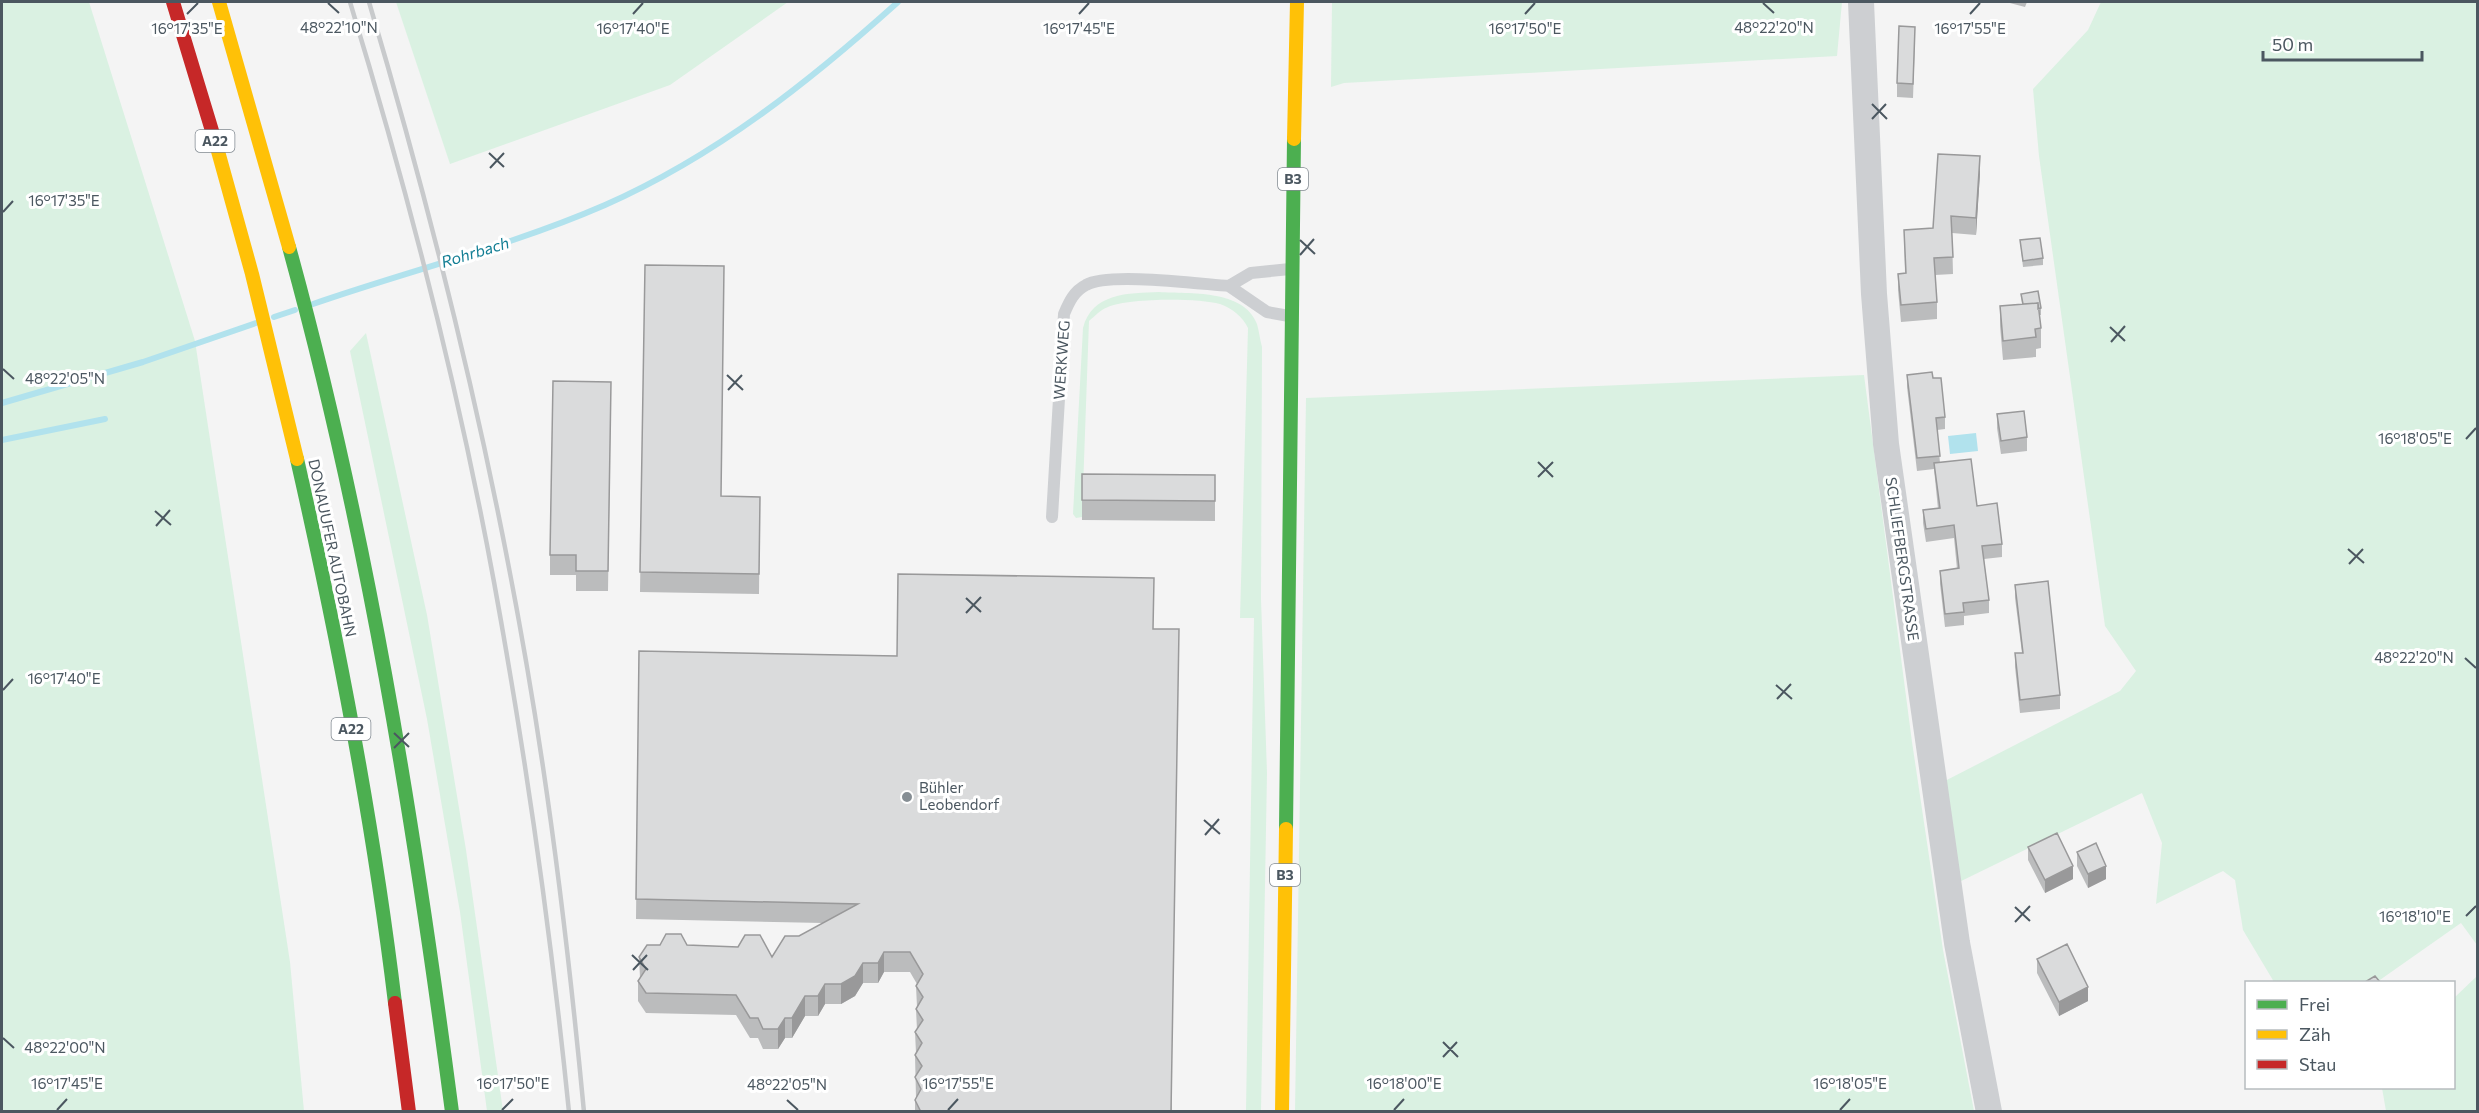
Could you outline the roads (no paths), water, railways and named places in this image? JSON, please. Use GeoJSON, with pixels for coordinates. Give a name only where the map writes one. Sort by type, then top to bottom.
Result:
{"type":"FeatureCollection","features":[{"type":"Feature","properties":{"kind":"main road","name":"DONAUUFER AUTOBAHN"},"geometry":{"type":"LineString","coordinates":[[173,2],[222,167],[270,351],[307,506],[345,691],[395,986],[409,1112]]}},
{"type":"Feature","properties":{"kind":"main road","name":"DONAUUFER AUTOBAHN"},"geometry":{"type":"LineString","coordinates":[[219,2],[266,158],[314,339],[389,682],[435,973],[452,1112]]}},
{"type":"Feature","properties":{"kind":"main road","name":"B3"},"geometry":{"type":"LineString","coordinates":[[1282,1112],[1290,316],[1297,2]]}},
{"type":"Feature","properties":{"kind":"street","name":"SCHLIEFBERGSTRASSE"},"geometry":{"type":"LineString","coordinates":[[1861,2],[1874,282],[1886,444],[1955,932],[1989,1112]]}},
{"type":"Feature","properties":{"kind":"lane"},"geometry":{"type":"LineString","coordinates":[[1290,316],[1267,312],[1229,286],[1251,273],[1291,269]]}},
{"type":"Feature","properties":{"kind":"lane","name":"WERKWEG"},"geometry":{"type":"LineString","coordinates":[[1052,517],[1064,314],[1076,292],[1086,284],[1108,279],[1229,286]]}},
{"type":"Feature","properties":{"kind":"water"},"geometry":{"type":"Polygon","coordinates":[[[1976,433],[1978,451],[1950,454],[1948,436],[1976,433]]]}},
{"type":"Feature","properties":{"kind":"waterway","name":"Rohrbach"},"geometry":{"type":"LineString","coordinates":[[313,304],[534,233],[605,205],[646,185],[685,164],[760,115],[830,61],[898,2]]}},
{"type":"Feature","properties":{"kind":"waterway","name":"Rohrbach"},"geometry":{"type":"LineString","coordinates":[[274,317],[295,310]]}},
{"type":"Feature","properties":{"kind":"waterway","name":"Rohrbach"},"geometry":{"type":"LineString","coordinates":[[2,403],[143,362],[256,323]]}},
{"type":"Feature","properties":{"kind":"waterway"},"geometry":{"type":"LineString","coordinates":[[2,440],[105,419]]}},
{"type":"Feature","properties":{"kind":"railway"},"geometry":{"type":"LineString","coordinates":[[350,2],[412,217],[448,362],[480,509],[506,648],[527,780],[546,912],[569,1112]]}},
{"type":"Feature","properties":{"kind":"railway"},"geometry":{"type":"LineString","coordinates":[[369,2],[447,286],[470,382],[510,574],[528,671],[549,810],[566,939],[584,1112]]}},
{"type":"Feature","properties":{"kind":"place","name":"Bühler Leobendorf"},"geometry":{"type":"Point","coordinates":[907,797]}}]}
